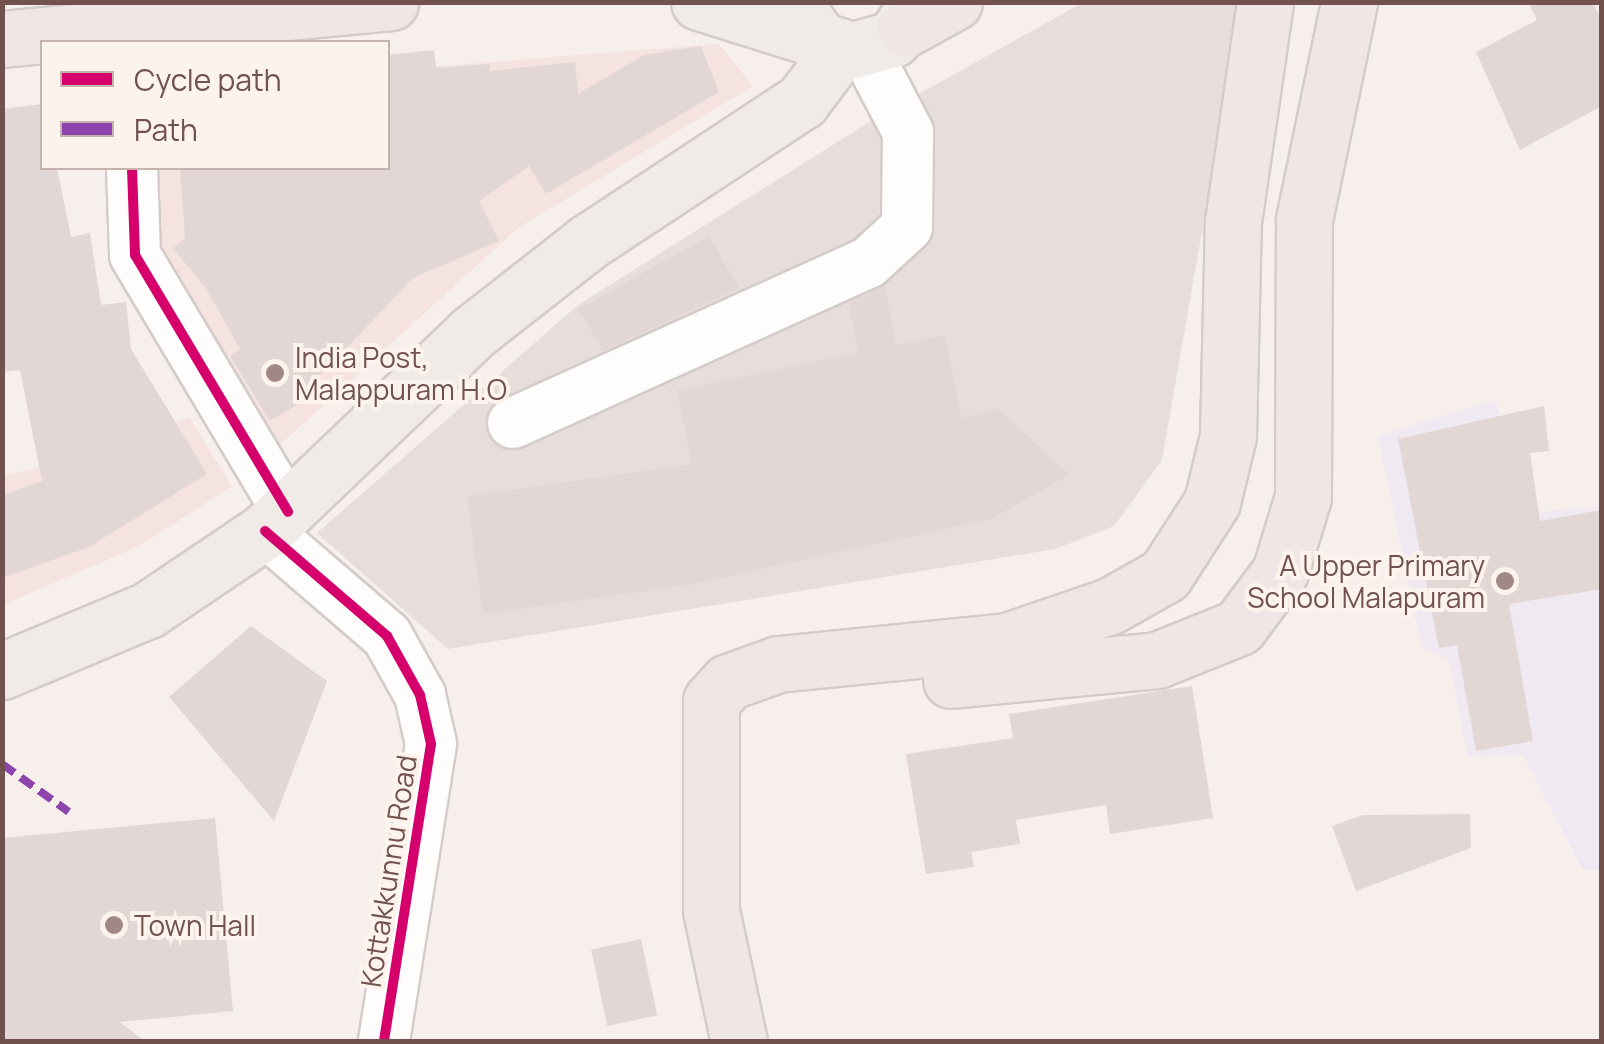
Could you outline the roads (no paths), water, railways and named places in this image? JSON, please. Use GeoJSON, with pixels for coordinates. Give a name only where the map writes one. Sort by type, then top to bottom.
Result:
{"type":"FeatureCollection","features":[{"type":"Feature","properties":{"kind":"highway"},"geometry":{"type":"LineString","coordinates":[[2,39],[128,34],[390,2]]}},
{"type":"Feature","properties":{"kind":"highway"},"geometry":{"type":"LineString","coordinates":[[857,29],[954,2]]}},
{"type":"Feature","properties":{"kind":"highway"},"geometry":{"type":"LineString","coordinates":[[740,1042],[711,910],[711,701],[728,682],[778,664],[1007,640],[1110,606],[1165,575],[1212,502],[1228,436],[1233,222],[1265,2]]}},
{"type":"Feature","properties":{"kind":"highway"},"geometry":{"type":"LineString","coordinates":[[710,766],[747,707],[812,688],[1157,660],[1239,627],[1280,572],[1302,497],[1304,220],[1349,2]]}},
{"type":"Feature","properties":{"kind":"main road"},"geometry":{"type":"LineString","coordinates":[[2,671],[148,610],[277,522],[472,333],[588,242],[802,101],[857,29],[699,2]]}},
{"type":"Feature","properties":{"kind":"street"},"geometry":{"type":"LineString","coordinates":[[513,423],[868,263],[908,227],[908,132],[857,29]]}},
{"type":"Feature","properties":{"kind":"street","name":"Kottakkunnu Road"},"geometry":{"type":"LineString","coordinates":[[132,170],[135,256],[277,522],[387,636],[420,696],[430,744],[384,1042]]}},
{"type":"Feature","properties":{"kind":"place","name":"India Post, Malappuram H.O"},"geometry":{"type":"Point","coordinates":[275,373]}},
{"type":"Feature","properties":{"kind":"place","name":"A Upper Primary School Malapuram"},"geometry":{"type":"Point","coordinates":[1505,581]}},
{"type":"Feature","properties":{"kind":"place","name":"Town Hall"},"geometry":{"type":"Point","coordinates":[114,925]}}]}
